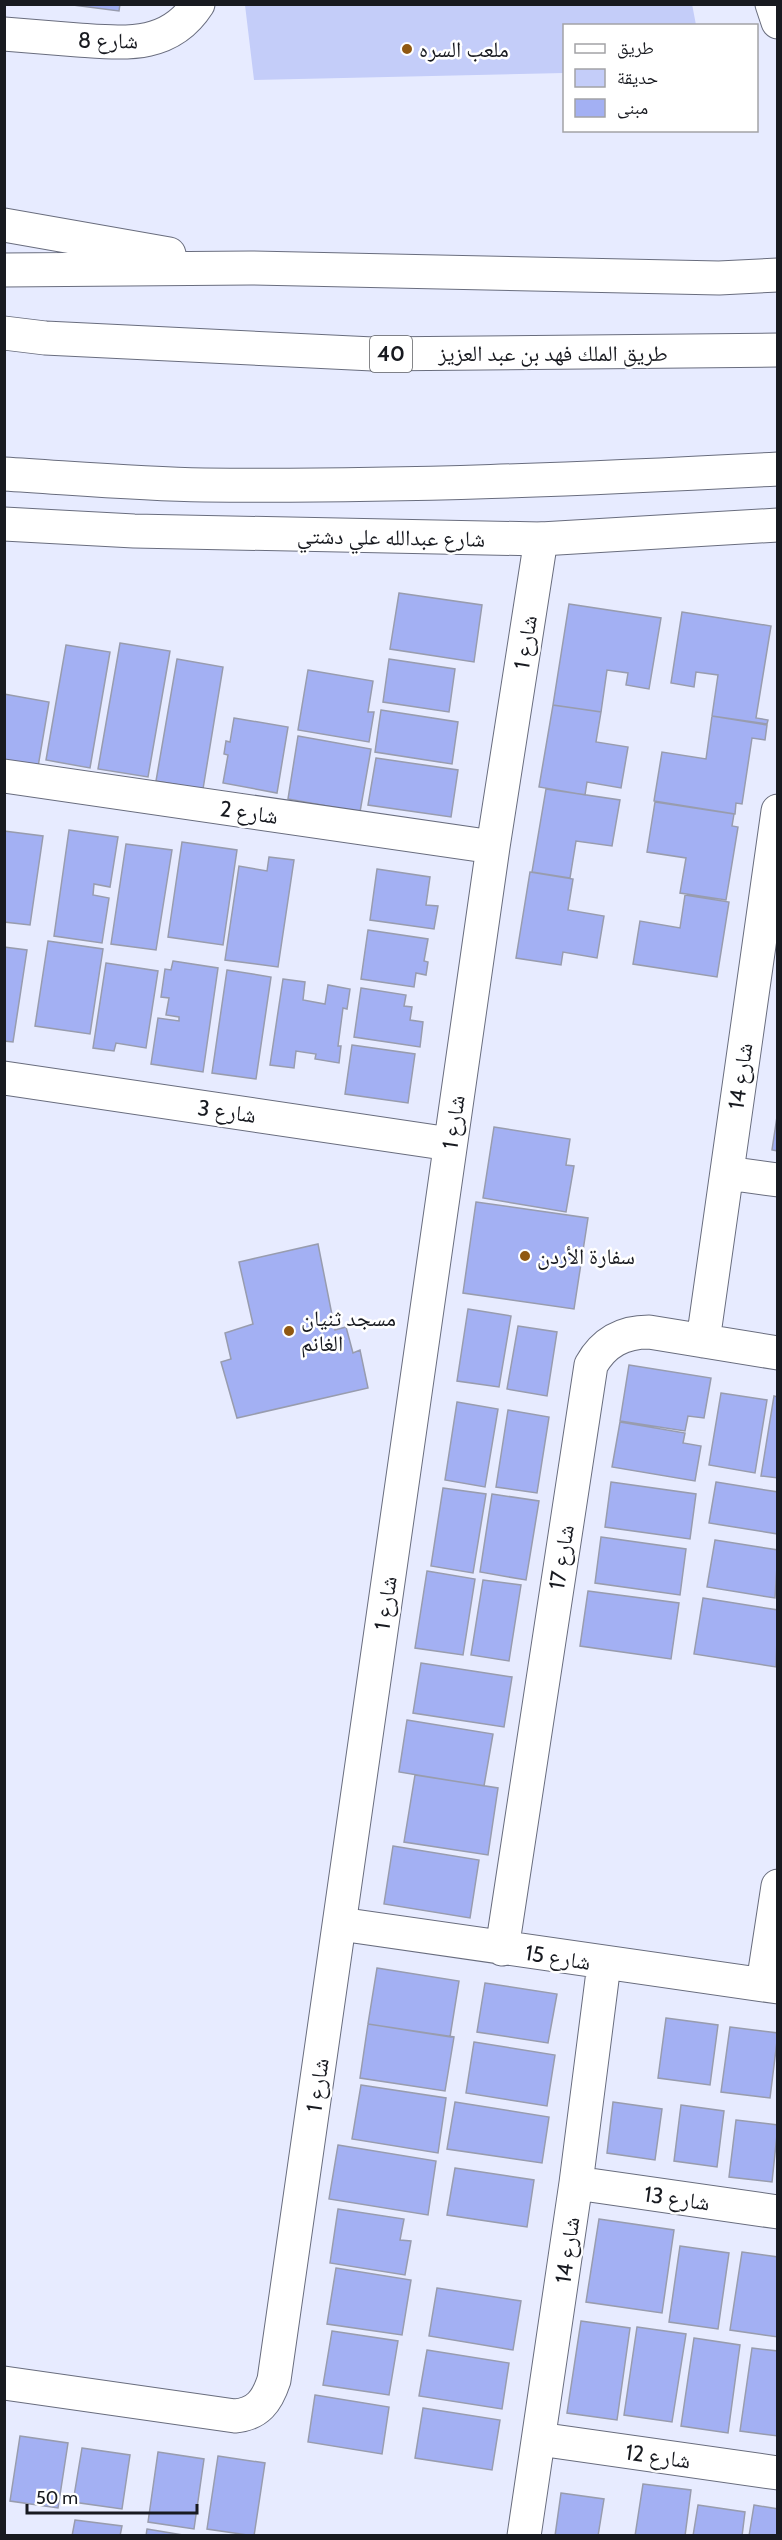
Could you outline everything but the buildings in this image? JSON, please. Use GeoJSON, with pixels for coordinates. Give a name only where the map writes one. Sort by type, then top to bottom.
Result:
{"type":"FeatureCollection","features":[{"type":"Feature","properties":{"kind":"main road","name":"شارع 8"},"geometry":{"type":"LineString","coordinates":[[4,34],[137,43],[162,37],[174,30],[184,22],[198,4]]}},
{"type":"Feature","properties":{"kind":"main road"},"geometry":{"type":"LineString","coordinates":[[772,4],[777,22]]}},
{"type":"Feature","properties":{"kind":"main road"},"geometry":{"type":"LineString","coordinates":[[4,225],[251,268]]}},
{"type":"Feature","properties":{"kind":"main road"},"geometry":{"type":"LineString","coordinates":[[4,270],[251,268],[707,278],[777,275]]}},
{"type":"Feature","properties":{"kind":"main road","name":"طريق الملك فهد بن عبد العزيز"},"geometry":{"type":"LineString","coordinates":[[4,333],[45,338],[373,354],[777,350]]}},
{"type":"Feature","properties":{"kind":"main road"},"geometry":{"type":"LineString","coordinates":[[6,475],[201,485],[513,480],[777,469]]}},
{"type":"Feature","properties":{"kind":"main road"},"geometry":{"type":"LineString","coordinates":[[252,534],[246,529],[244,519],[249,508],[257,503],[423,503],[471,495],[513,480]]}},
{"type":"Feature","properties":{"kind":"main road"},"geometry":{"type":"LineString","coordinates":[[693,529],[731,516],[777,511]]}},
{"type":"Feature","properties":{"kind":"main road","name":"شارع عبدالله علي دشتي"},"geometry":{"type":"LineString","coordinates":[[4,524],[252,534],[541,539],[777,525]]}},
{"type":"Feature","properties":{"kind":"main road","name":"شارع 1"},"geometry":{"type":"LineString","coordinates":[[4,2383],[225,2416],[246,2415],[265,2402],[276,2368],[493,847],[541,539]]}},
{"type":"Feature","properties":{"kind":"main road","name":"شارع 2"},"geometry":{"type":"LineString","coordinates":[[4,776],[493,847]]}},
{"type":"Feature","properties":{"kind":"main road","name":"شارع 14"},"geometry":{"type":"LineString","coordinates":[[703,1341],[777,811]]}},
{"type":"Feature","properties":{"kind":"main road","name":"شارع 3"},"geometry":{"type":"LineString","coordinates":[[4,1078],[450,1144]]}},
{"type":"Feature","properties":{"kind":"main road"},"geometry":{"type":"LineString","coordinates":[[727,1173],[777,1180]]}},
{"type":"Feature","properties":{"kind":"main road","name":"شارع 17"},"geometry":{"type":"LineString","coordinates":[[502,1948],[591,1365],[609,1343],[635,1333],[777,1353]]}},
{"type":"Feature","properties":{"kind":"main road"},"geometry":{"type":"LineString","coordinates":[[770,1985],[777,1886]]}},
{"type":"Feature","properties":{"kind":"main road","name":"شارع 15"},"geometry":{"type":"LineString","coordinates":[[340,1924],[604,1964],[770,1985]]}},
{"type":"Feature","properties":{"kind":"main road","name":"شارع 14"},"geometry":{"type":"LineString","coordinates":[[524,2535],[576,2183],[604,1964]]}},
{"type":"Feature","properties":{"kind":"main road","name":"شارع 13"},"geometry":{"type":"LineString","coordinates":[[576,2183],[777,2212]]}},
{"type":"Feature","properties":{"kind":"main road","name":"شارع 12"},"geometry":{"type":"LineString","coordinates":[[539,2439],[777,2473]]}},
{"type":"Feature","properties":{"kind":"green space","name":"ملعب السره"},"geometry":{"type":"Polygon","coordinates":[[[692,4],[696,24],[563,24],[563,73],[254,80],[245,5],[692,4]]]}},
{"type":"Feature","properties":{"kind":"place","name":"ملعب السره"},"geometry":{"type":"Point","coordinates":[407,49]}},
{"type":"Feature","properties":{"kind":"place","name":"سفارة الأردن"},"geometry":{"type":"Point","coordinates":[525,1256]}},
{"type":"Feature","properties":{"kind":"place","name":"مسجد ثنيان الغانم"},"geometry":{"type":"Point","coordinates":[289,1331]}}]}
